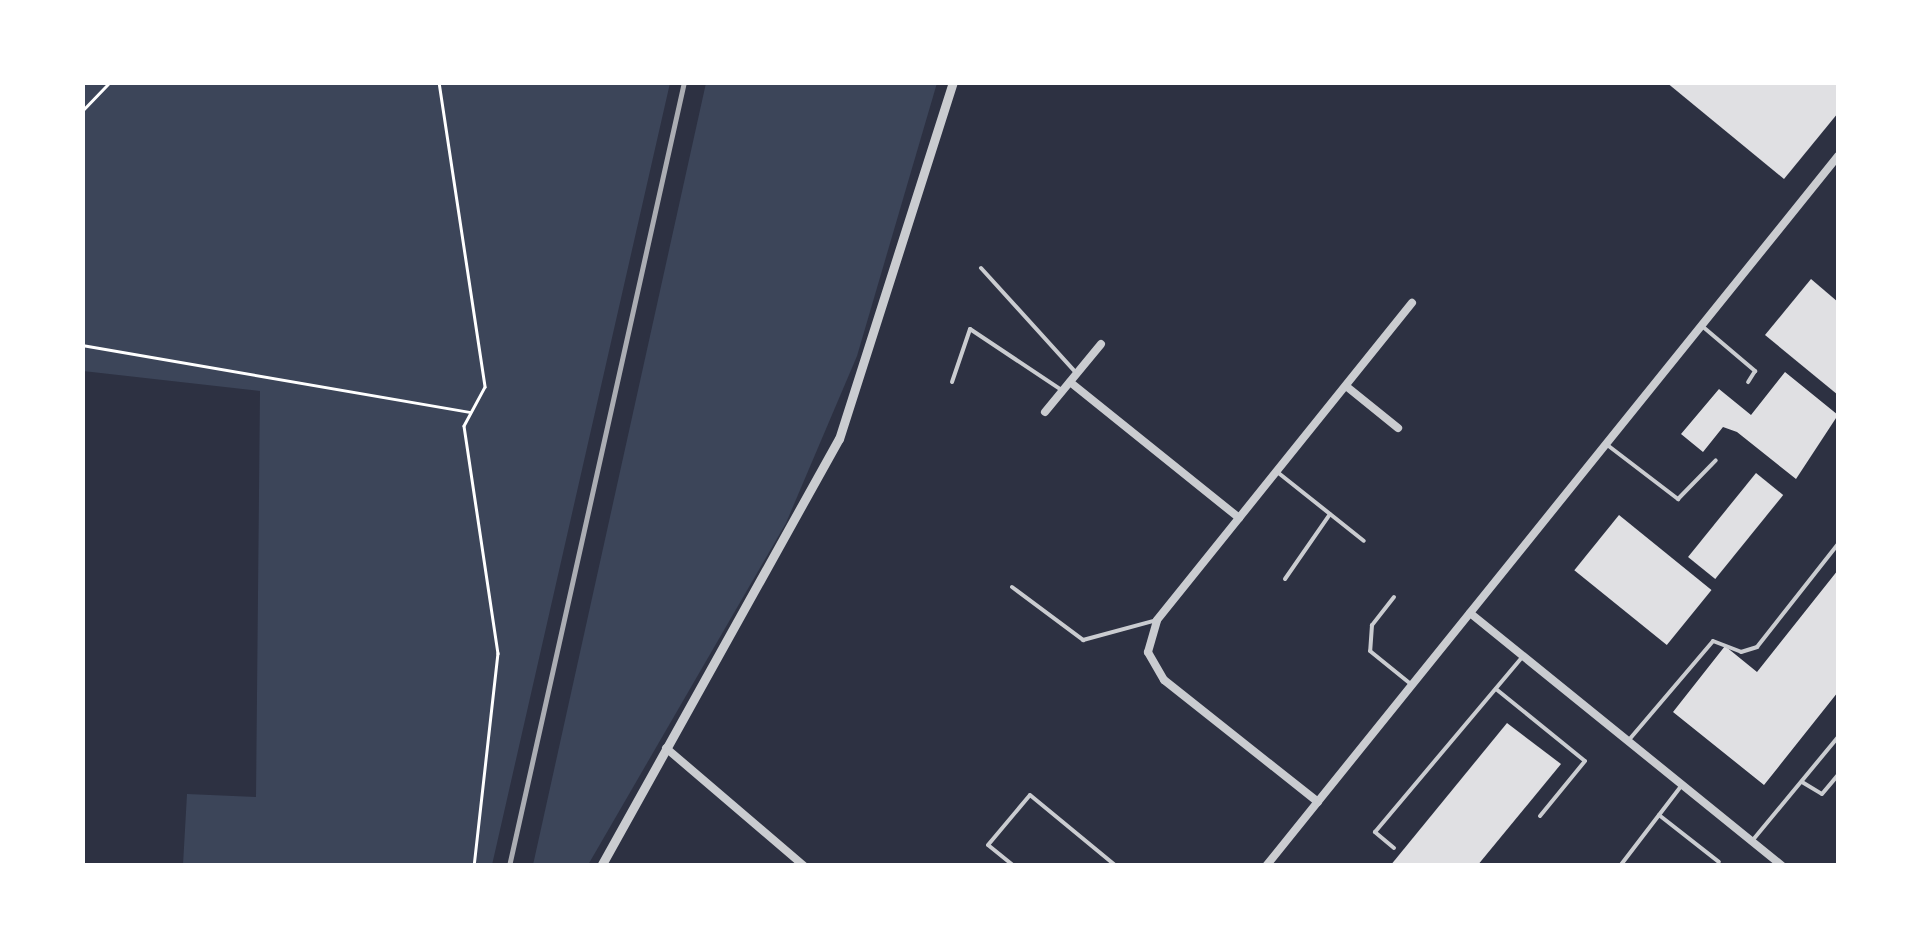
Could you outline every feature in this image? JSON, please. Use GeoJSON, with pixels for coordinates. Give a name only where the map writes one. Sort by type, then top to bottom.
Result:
{"type":"FeatureCollection","features":[{"type":"Feature","properties":{"kind":"street"},"geometry":{"type":"LineString","coordinates":[[600,866],[839,439],[953,82]]}},
{"type":"Feature","properties":{"kind":"street"},"geometry":{"type":"LineString","coordinates":[[1266,866],[1702,326],[1835,168],[1838,156]]}},
{"type":"Feature","properties":{"kind":"street"},"geometry":{"type":"LineString","coordinates":[[1318,802],[1164,680],[1148,652],[1157,620],[1412,303]]}},
{"type":"Feature","properties":{"kind":"street"},"geometry":{"type":"LineString","coordinates":[[1045,412],[1101,344]]}},
{"type":"Feature","properties":{"kind":"street"},"geometry":{"type":"LineString","coordinates":[[1073,378],[1239,518]]}},
{"type":"Feature","properties":{"kind":"street"},"geometry":{"type":"LineString","coordinates":[[1346,386],[1398,428]]}},
{"type":"Feature","properties":{"kind":"street"},"geometry":{"type":"LineString","coordinates":[[1470,613],[1782,866]]}},
{"type":"Feature","properties":{"kind":"street"},"geometry":{"type":"LineString","coordinates":[[666,748],[804,866]]}},
{"type":"Feature","properties":{"kind":"lane"},"geometry":{"type":"LineString","coordinates":[[981,268],[1073,378]]}},
{"type":"Feature","properties":{"kind":"lane"},"geometry":{"type":"LineString","coordinates":[[1702,326],[1755,371],[1748,382]]}},
{"type":"Feature","properties":{"kind":"lane"},"geometry":{"type":"LineString","coordinates":[[952,382],[970,328],[1062,391]]}},
{"type":"Feature","properties":{"kind":"lane"},"geometry":{"type":"LineString","coordinates":[[1606,444],[1678,499],[1716,460]]}},
{"type":"Feature","properties":{"kind":"lane"},"geometry":{"type":"LineString","coordinates":[[1276,471],[1364,541]]}},
{"type":"Feature","properties":{"kind":"lane"},"geometry":{"type":"LineString","coordinates":[[1285,580],[1330,514]]}},
{"type":"Feature","properties":{"kind":"lane"},"geometry":{"type":"LineString","coordinates":[[1628,741],[1713,641],[1741,652],[1757,647],[1838,544]]}},
{"type":"Feature","properties":{"kind":"lane"},"geometry":{"type":"LineString","coordinates":[[1012,588],[1082,640],[1157,620]]}},
{"type":"Feature","properties":{"kind":"lane"},"geometry":{"type":"LineString","coordinates":[[1394,597],[1372,625],[1370,651],[1412,685]]}},
{"type":"Feature","properties":{"kind":"lane"},"geometry":{"type":"LineString","coordinates":[[1394,848],[1375,832],[1523,656]]}},
{"type":"Feature","properties":{"kind":"lane"},"geometry":{"type":"LineString","coordinates":[[1496,689],[1584,760],[1540,816]]}},
{"type":"Feature","properties":{"kind":"lane"},"geometry":{"type":"LineString","coordinates":[[1752,842],[1838,737]]}},
{"type":"Feature","properties":{"kind":"lane"},"geometry":{"type":"LineString","coordinates":[[1802,782],[1822,794],[1838,775]]}},
{"type":"Feature","properties":{"kind":"lane"},"geometry":{"type":"LineString","coordinates":[[1620,866],[1682,784]]}},
{"type":"Feature","properties":{"kind":"lane"},"geometry":{"type":"LineString","coordinates":[[1014,866],[988,844],[1030,795],[1116,866]]}},
{"type":"Feature","properties":{"kind":"lane"},"geometry":{"type":"LineString","coordinates":[[1659,815],[1719,862]]}},
{"type":"Feature","properties":{"kind":"path"},"geometry":{"type":"LineString","coordinates":[[82,111],[110,82]]}},
{"type":"Feature","properties":{"kind":"path"},"geometry":{"type":"LineString","coordinates":[[440,82],[485,387],[464,426],[498,653],[474,866]]}},
{"type":"Feature","properties":{"kind":"path"},"geometry":{"type":"LineString","coordinates":[[82,345],[471,412]]}},
{"type":"Feature","properties":{"kind":"shaded area"},"geometry":{"type":"Polygon","coordinates":[[[83,83],[670,83],[492,865],[183,865],[187,794],[256,797],[260,391],[83,371],[83,83]]]}},
{"type":"Feature","properties":{"kind":"shaded area"},"geometry":{"type":"Polygon","coordinates":[[[706,83],[937,83],[857,356],[786,523],[588,865],[533,865],[706,83]]]}},
{"type":"Feature","properties":{"kind":"building"},"geometry":{"type":"Polygon","coordinates":[[[1666,82],[1838,82],[1838,113],[1784,179],[1666,82]]]}},
{"type":"Feature","properties":{"kind":"building"},"geometry":{"type":"Polygon","coordinates":[[[1811,279],[1838,302],[1838,395],[1765,335],[1811,279]]]}},
{"type":"Feature","properties":{"kind":"building"},"geometry":{"type":"Polygon","coordinates":[[[1785,372],[1838,415],[1796,479],[1737,432],[1723,427],[1703,452],[1681,434],[1719,389],[1751,415],[1785,372]]]}},
{"type":"Feature","properties":{"kind":"building"},"geometry":{"type":"Polygon","coordinates":[[[1756,473],[1783,495],[1715,579],[1688,557],[1756,473]]]}},
{"type":"Feature","properties":{"kind":"building"},"geometry":{"type":"Polygon","coordinates":[[[1619,515],[1711,590],[1667,645],[1574,570],[1619,515]]]}},
{"type":"Feature","properties":{"kind":"building"},"geometry":{"type":"Polygon","coordinates":[[[1838,570],[1838,692],[1764,785],[1673,712],[1725,646],[1757,672],[1838,570]]]}},
{"type":"Feature","properties":{"kind":"building"},"geometry":{"type":"Polygon","coordinates":[[[1507,723],[1561,764],[1477,866],[1390,866],[1507,723]]]}},
{"type":"Feature","properties":{"kind":"railway"},"geometry":{"type":"LineString","coordinates":[[509,866],[684,82]]}}]}
